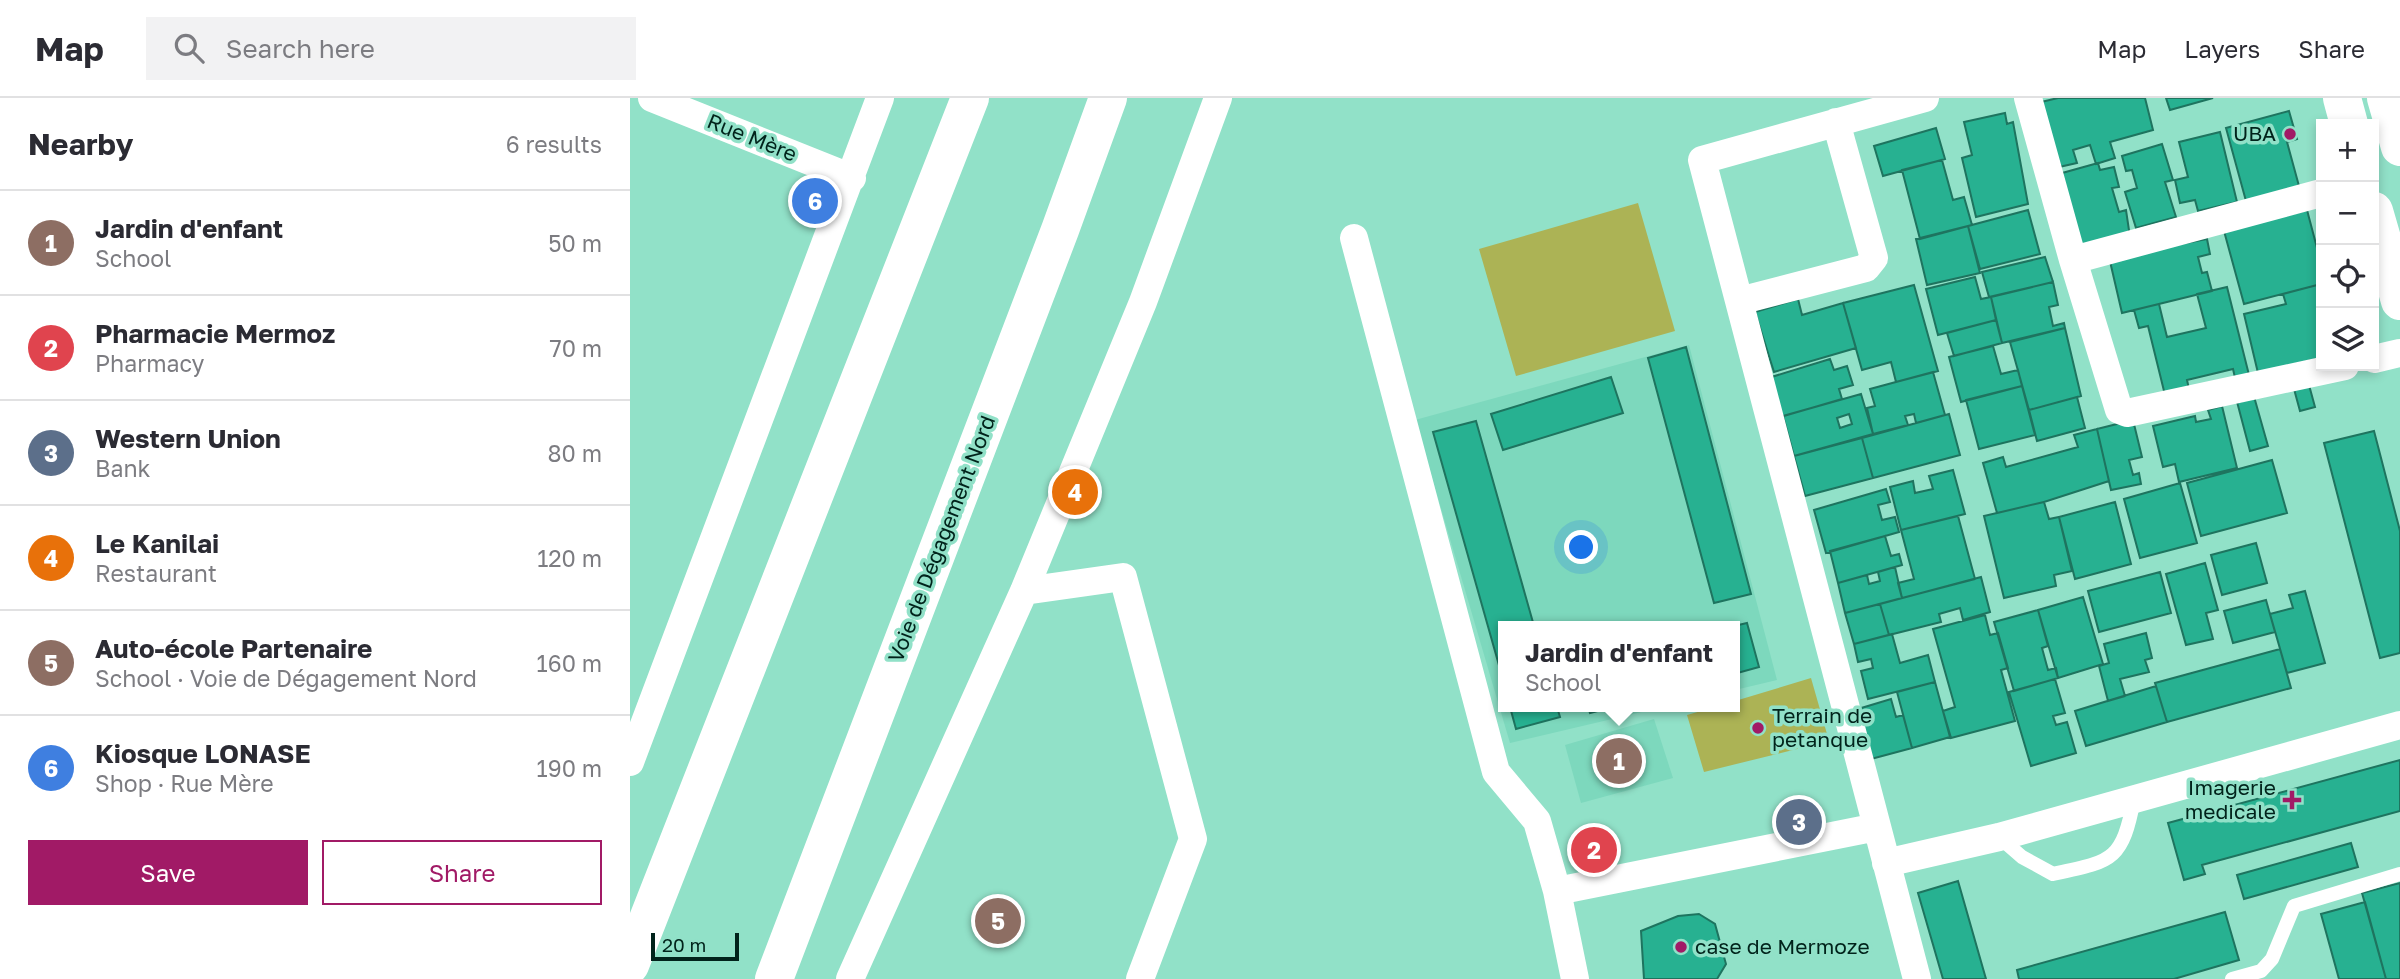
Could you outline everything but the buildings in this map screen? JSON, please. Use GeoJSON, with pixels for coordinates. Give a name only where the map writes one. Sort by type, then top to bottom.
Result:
{"type":"FeatureCollection","features":[{"type":"Feature","properties":{"kind":"main road"},"geometry":{"type":"LineString","coordinates":[[630,965],[970,98]]}},
{"type":"Feature","properties":{"kind":"main road","name":"Voie de Dégagement Nord"},"geometry":{"type":"LineString","coordinates":[[774,979],[1108,98]]}},
{"type":"Feature","properties":{"kind":"main road"},"geometry":{"type":"LineString","coordinates":[[2342,98],[2348,119]]}},
{"type":"Feature","properties":{"kind":"main road"},"geometry":{"type":"LineString","coordinates":[[2386,98],[2400,147]]}},
{"type":"Feature","properties":{"kind":"main road"},"geometry":{"type":"LineString","coordinates":[[2379,228],[2400,301]]}},
{"type":"Feature","properties":{"kind":"street","name":"Rue Mère"},"geometry":{"type":"LineString","coordinates":[[653,98],[852,178]]}},
{"type":"Feature","properties":{"kind":"street"},"geometry":{"type":"LineString","coordinates":[[630,762],[880,98]]}},
{"type":"Feature","properties":{"kind":"street"},"geometry":{"type":"LineString","coordinates":[[850,979],[1024,591],[1143,302],[1218,98]]}},
{"type":"Feature","properties":{"kind":"street"},"geometry":{"type":"LineString","coordinates":[[1917,979],[1702,160],[1836,122],[1884,103],[1925,98]]}},
{"type":"Feature","properties":{"kind":"street"},"geometry":{"type":"LineString","coordinates":[[2028,98],[2117,407],[2123,412],[2321,371]]}},
{"type":"Feature","properties":{"kind":"street"},"geometry":{"type":"LineString","coordinates":[[1739,301],[1866,268],[1874,258],[1836,122]]}},
{"type":"Feature","properties":{"kind":"street"},"geometry":{"type":"LineString","coordinates":[[2073,260],[2316,193]]}},
{"type":"Feature","properties":{"kind":"street"},"geometry":{"type":"LineString","coordinates":[[1354,238],[1496,772],[1537,821],[1557,891],[1575,979]]}},
{"type":"Feature","properties":{"kind":"street"},"geometry":{"type":"LineString","coordinates":[[2379,358],[2400,352]]}},
{"type":"Feature","properties":{"kind":"street"},"geometry":{"type":"LineString","coordinates":[[1024,591],[1123,577],[1193,839],[1140,979]]}},
{"type":"Feature","properties":{"kind":"street"},"geometry":{"type":"LineString","coordinates":[[1886,863],[1999,837],[2134,797],[2400,725]]}},
{"type":"Feature","properties":{"kind":"street"},"geometry":{"type":"LineString","coordinates":[[1557,891],[1877,827]]}},
{"type":"Feature","properties":{"kind":"lane"},"geometry":{"type":"LineString","coordinates":[[1999,837],[2022,857],[2053,874],[2102,863],[2118,850],[2128,830],[2134,797]]}},
{"type":"Feature","properties":{"kind":"lane"},"geometry":{"type":"LineString","coordinates":[[2232,979],[2261,971],[2272,959],[2294,906],[2400,874]]}},
{"type":"Feature","properties":{"kind":"shaded area"},"geometry":{"type":"Polygon","coordinates":[[[1638,203],[1675,331],[1516,376],[1479,249],[1638,203]]]}},
{"type":"Feature","properties":{"kind":"shaded area"},"geometry":{"type":"Polygon","coordinates":[[[1689,345],[1777,680],[1740,689],[1740,621],[1498,621],[1498,702],[1415,420],[1689,345]]]}},
{"type":"Feature","properties":{"kind":"shaded area","name":"Terrain de petanque"},"geometry":{"type":"Polygon","coordinates":[[[1811,678],[1829,741],[1704,772],[1687,715],[1698,712],[1740,712],[1740,699],[1811,678]]]}},
{"type":"Feature","properties":{"kind":"shaded area"},"geometry":{"type":"Polygon","coordinates":[[[1501,712],[1642,712],[1510,743],[1501,712]]]}},
{"type":"Feature","properties":{"kind":"shaded area"},"geometry":{"type":"Polygon","coordinates":[[[1654,719],[1673,778],[1581,803],[1565,745],[1654,719]]]}},
{"type":"Feature","properties":{"kind":"place","name":"UBA"},"geometry":{"type":"Point","coordinates":[2290,134]}},
{"type":"Feature","properties":{"kind":"place","name":"Kiosque LONASE"},"geometry":{"type":"Point","coordinates":[815,201]}},
{"type":"Feature","properties":{"kind":"place","name":"Le Kanilai"},"geometry":{"type":"Point","coordinates":[1075,492]}},
{"type":"Feature","properties":{"kind":"place","name":"Terrain de petanque"},"geometry":{"type":"Point","coordinates":[1758,728]}},
{"type":"Feature","properties":{"kind":"place","name":"Jardin d'enfant"},"geometry":{"type":"Point","coordinates":[1619,761]}},
{"type":"Feature","properties":{"kind":"place","name":"Imagerie medicale"},"geometry":{"type":"Point","coordinates":[2292,800]}},
{"type":"Feature","properties":{"kind":"place","name":"Western Union"},"geometry":{"type":"Point","coordinates":[1799,822]}},
{"type":"Feature","properties":{"kind":"place","name":"Pharmacie Mermoz"},"geometry":{"type":"Point","coordinates":[1594,850]}},
{"type":"Feature","properties":{"kind":"place","name":"Auto-école Partenaire"},"geometry":{"type":"Point","coordinates":[998,921]}},
{"type":"Feature","properties":{"kind":"place","name":"case de Mermoze"},"geometry":{"type":"Point","coordinates":[1681,947]}}]}
